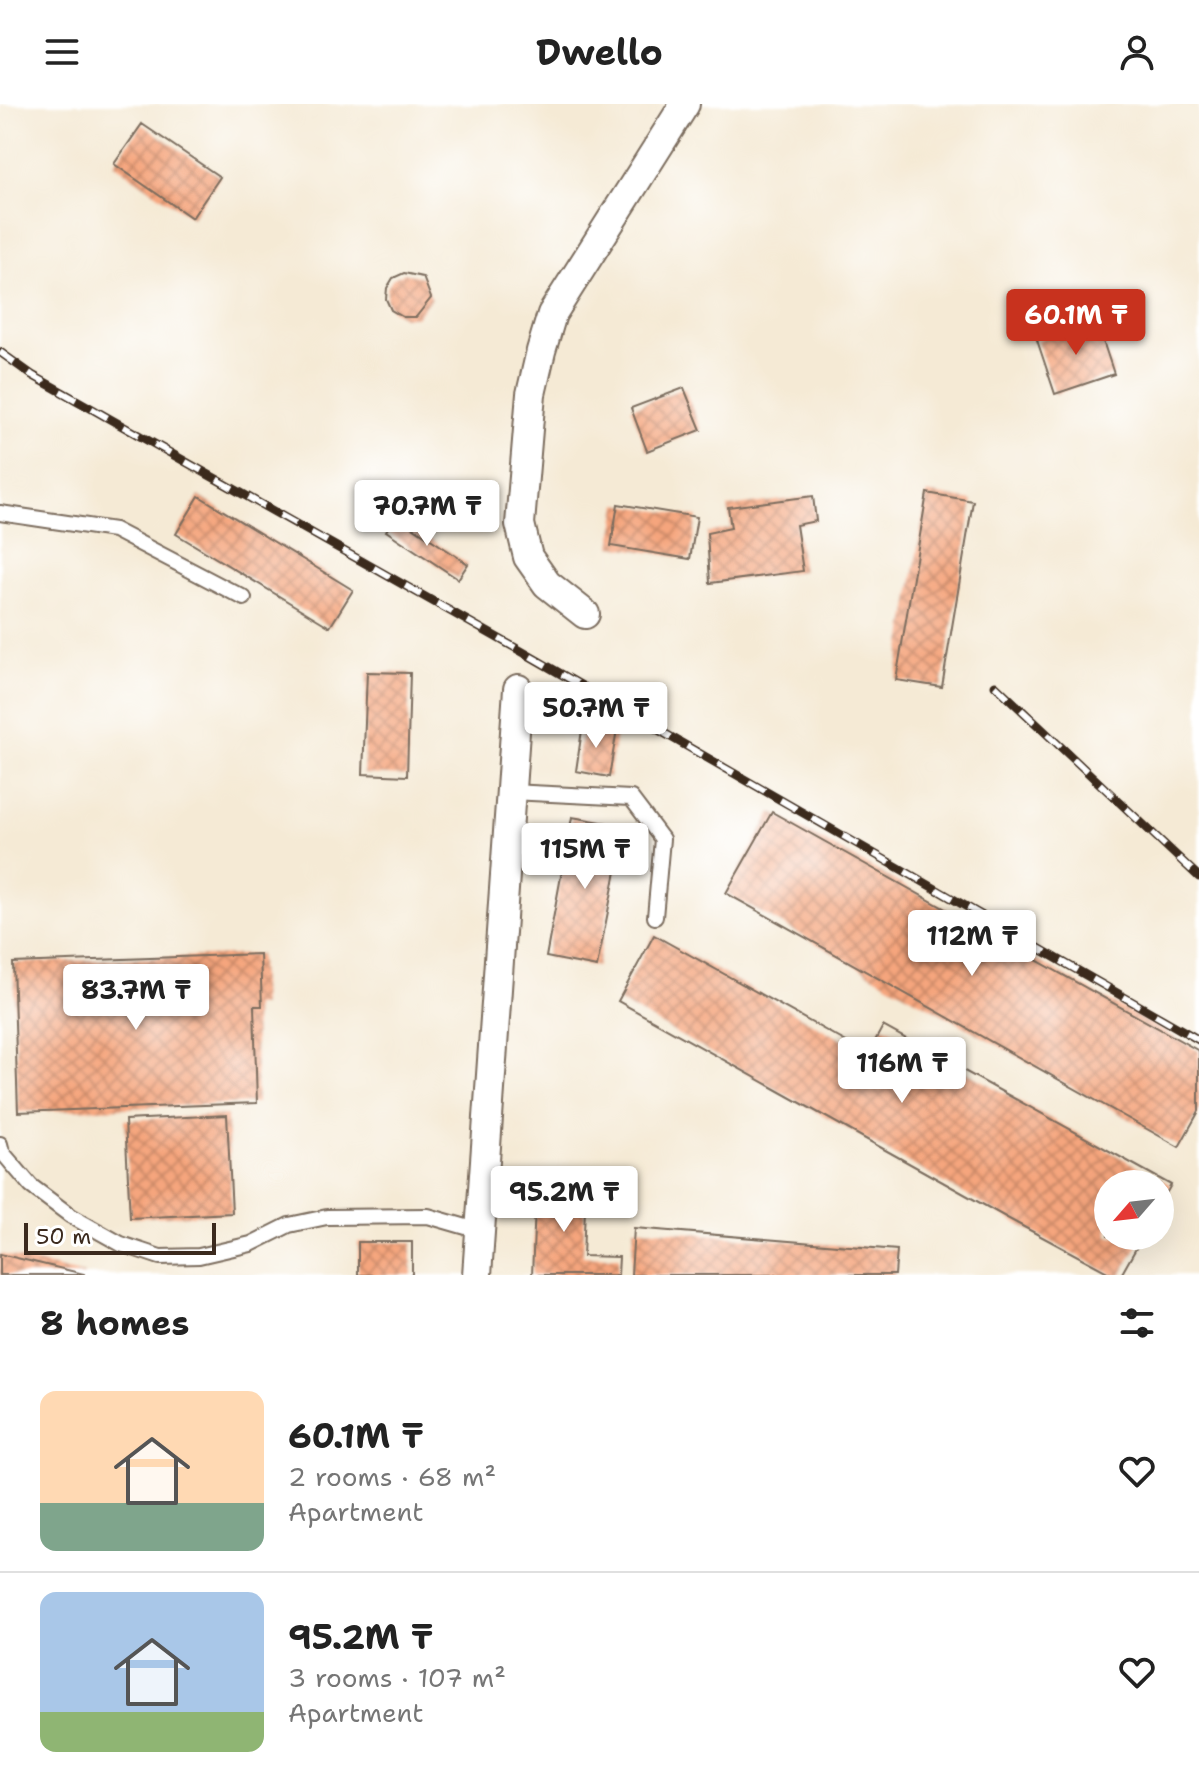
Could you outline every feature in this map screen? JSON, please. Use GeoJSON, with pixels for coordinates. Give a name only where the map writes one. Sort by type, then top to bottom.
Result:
{"type":"FeatureCollection","features":[{"type":"Feature","properties":{"kind":"street"},"geometry":{"type":"LineString","coordinates":[[585,614],[547,584],[528,557],[520,524],[531,394],[552,314],[685,104]]}},
{"type":"Feature","properties":{"kind":"street"},"geometry":{"type":"LineString","coordinates":[[477,1275],[518,689]]}},
{"type":"Feature","properties":{"kind":"lane"},"geometry":{"type":"LineString","coordinates":[[0,513],[114,530],[244,598]]}},
{"type":"Feature","properties":{"kind":"lane"},"geometry":{"type":"LineString","coordinates":[[511,792],[631,798],[662,839],[655,917]]}},
{"type":"Feature","properties":{"kind":"lane"},"geometry":{"type":"LineString","coordinates":[[0,1144],[2,1152],[31,1186],[71,1216],[121,1244],[160,1257],[199,1256],[251,1244],[289,1225],[327,1217],[428,1216],[480,1231]]}},
{"type":"Feature","properties":{"kind":"building"},"geometry":{"type":"Polygon","coordinates":[[[142,124],[220,177],[192,218],[114,164],[142,124]]]}},
{"type":"Feature","properties":{"kind":"building"},"geometry":{"type":"Polygon","coordinates":[[[404,273],[423,277],[431,298],[416,317],[403,317],[391,310],[386,299],[387,288],[393,278],[404,273]]]}},
{"type":"Feature","properties":{"kind":"building"},"geometry":{"type":"Polygon","coordinates":[[[1096,320],[1114,374],[1055,394],[1037,340],[1096,320]]]}},
{"type":"Feature","properties":{"kind":"building"},"geometry":{"type":"Polygon","coordinates":[[[684,388],[701,430],[647,451],[631,408],[684,388]]]}},
{"type":"Feature","properties":{"kind":"building"},"geometry":{"type":"Polygon","coordinates":[[[927,493],[973,501],[942,687],[896,680],[927,493]]]}},
{"type":"Feature","properties":{"kind":"building"},"geometry":{"type":"Polygon","coordinates":[[[199,496],[353,590],[330,627],[176,534],[199,496]]]}},
{"type":"Feature","properties":{"kind":"building"},"geometry":{"type":"Polygon","coordinates":[[[813,496],[816,521],[796,525],[803,571],[710,583],[707,533],[731,528],[728,507],[813,496]]]}},
{"type":"Feature","properties":{"kind":"building"},"geometry":{"type":"Polygon","coordinates":[[[618,504],[697,517],[690,559],[611,546],[618,504]]]}},
{"type":"Feature","properties":{"kind":"building"},"geometry":{"type":"Polygon","coordinates":[[[396,516],[468,564],[458,579],[386,531],[396,516]]]}},
{"type":"Feature","properties":{"kind":"building"},"geometry":{"type":"Polygon","coordinates":[[[367,672],[410,673],[407,776],[363,774],[367,672]]]}},
{"type":"Feature","properties":{"kind":"building"},"geometry":{"type":"Polygon","coordinates":[[[583,723],[617,729],[609,777],[576,771],[583,723]]]}},
{"type":"Feature","properties":{"kind":"building"},"geometry":{"type":"Polygon","coordinates":[[[772,812],[1199,1051],[1199,1111],[1179,1147],[726,893],[772,812]]]}},
{"type":"Feature","properties":{"kind":"building"},"geometry":{"type":"Polygon","coordinates":[[[572,817],[625,826],[597,967],[546,957],[572,817]]]}},
{"type":"Feature","properties":{"kind":"building"},"geometry":{"type":"Polygon","coordinates":[[[654,935],[868,1054],[883,1026],[1144,1170],[1094,1170],[1094,1250],[1135,1250],[1121,1275],[1113,1275],[618,1001],[654,935]]]}},
{"type":"Feature","properties":{"kind":"building"},"geometry":{"type":"Polygon","coordinates":[[[260,954],[262,1006],[254,1006],[257,1103],[18,1112],[13,963],[260,954]]]}},
{"type":"Feature","properties":{"kind":"building"},"geometry":{"type":"Polygon","coordinates":[[[227,1115],[232,1213],[130,1218],[125,1120],[227,1115]]]}},
{"type":"Feature","properties":{"kind":"building"},"geometry":{"type":"Polygon","coordinates":[[[536,1183],[586,1185],[583,1256],[619,1257],[618,1275],[532,1275],[536,1183]]]}},
{"type":"Feature","properties":{"kind":"building"},"geometry":{"type":"Polygon","coordinates":[[[634,1228],[897,1250],[895,1275],[631,1275],[634,1228]]]}},
{"type":"Feature","properties":{"kind":"building"},"geometry":{"type":"Polygon","coordinates":[[[358,1242],[412,1242],[412,1275],[358,1275],[358,1242]]]}},
{"type":"Feature","properties":{"kind":"building"},"geometry":{"type":"Polygon","coordinates":[[[0,1254],[84,1274],[84,1275],[0,1275],[0,1254]]]}},
{"type":"Feature","properties":{"kind":"railway"},"geometry":{"type":"LineString","coordinates":[[0,352],[32,375],[1199,1040]]}},
{"type":"Feature","properties":{"kind":"railway"},"geometry":{"type":"LineString","coordinates":[[995,685],[1199,877]]}}]}
